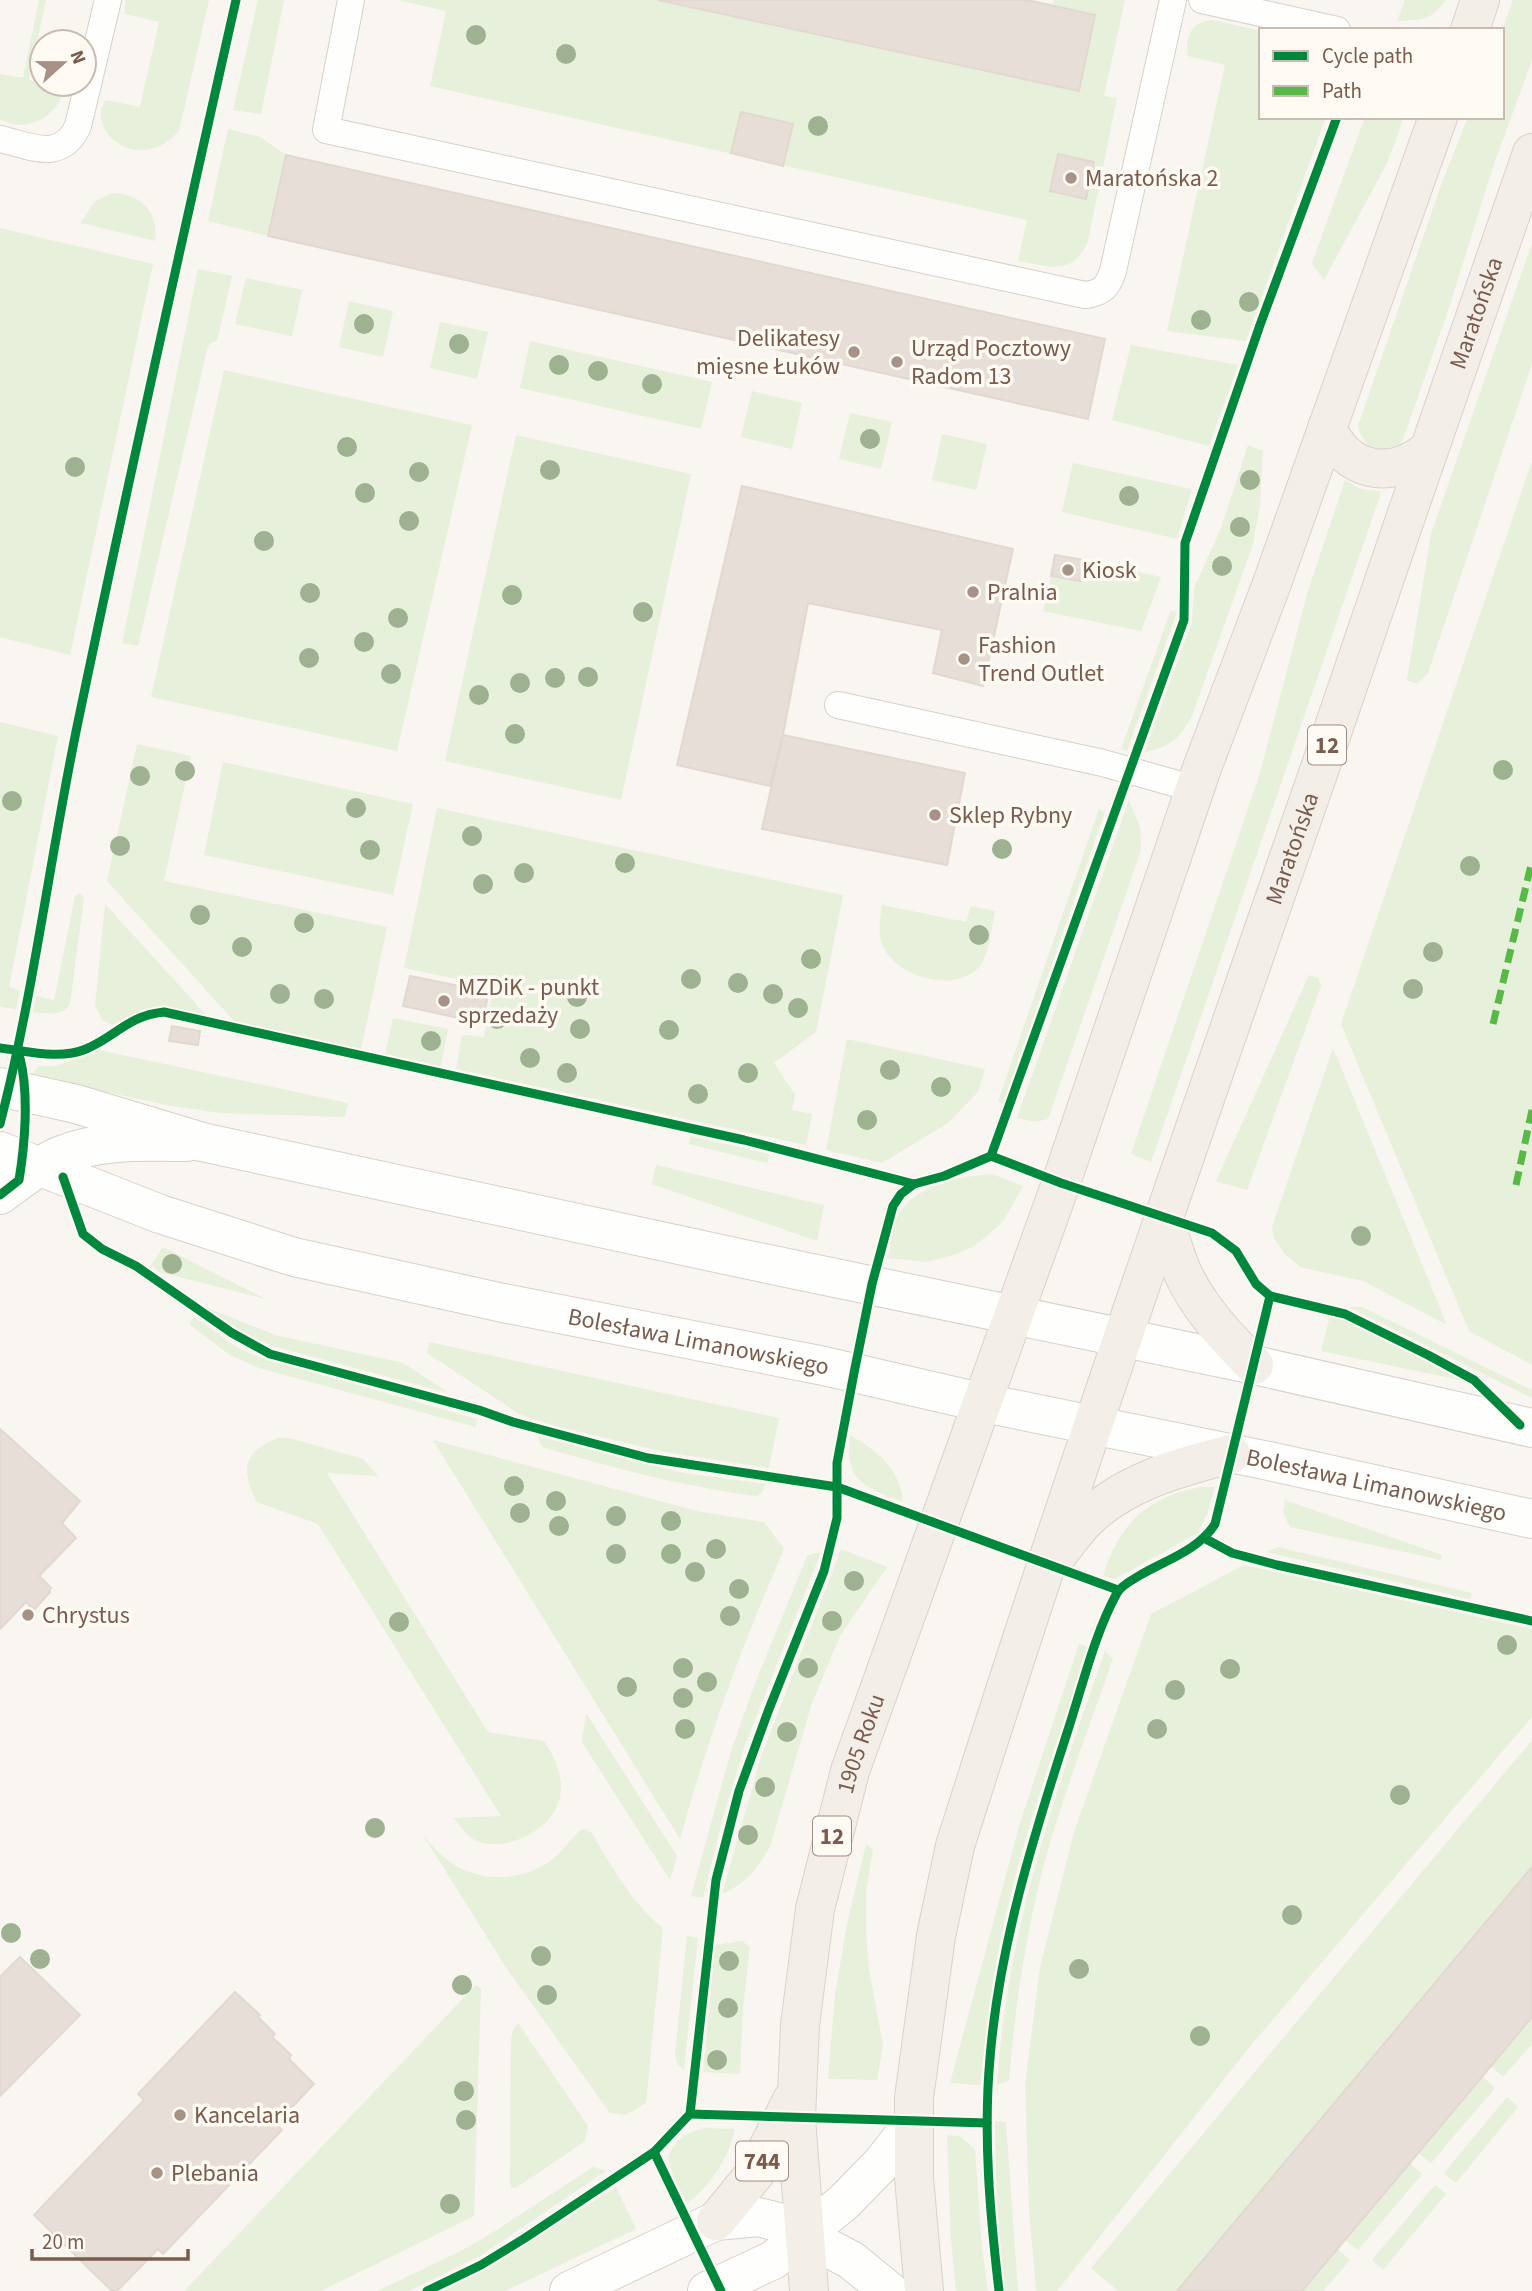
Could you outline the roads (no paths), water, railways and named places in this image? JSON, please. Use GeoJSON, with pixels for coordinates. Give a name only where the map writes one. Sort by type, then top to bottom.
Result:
{"type":"FeatureCollection","features":[{"type":"Feature","properties":{"kind":"main road"},"geometry":{"type":"LineString","coordinates":[[1471,28],[1480,0]]}},
{"type":"Feature","properties":{"kind":"main road","name":"12"},"geometry":{"type":"LineString","coordinates":[[1014,1313],[1195,789],[1271,586],[1437,119]]}},
{"type":"Feature","properties":{"kind":"main road","name":"Maratońska"},"geometry":{"type":"LineString","coordinates":[[1094,1426],[1163,1216],[1532,153]]}},
{"type":"Feature","properties":{"kind":"main road"},"geometry":{"type":"LineString","coordinates":[[1327,428],[1333,442],[1343,454],[1356,463],[1371,468],[1386,470],[1401,467],[1415,461],[1427,451]]}},
{"type":"Feature","properties":{"kind":"main road"},"geometry":{"type":"LineString","coordinates":[[1163,1216],[1181,1268],[1197,1298],[1216,1325],[1254,1365]]}},
{"type":"Feature","properties":{"kind":"main road","name":"1905 Roku"},"geometry":{"type":"LineString","coordinates":[[809,2291],[797,2164],[796,2092],[808,1948],[830,1846],[850,1772],[1014,1313]]}},
{"type":"Feature","properties":{"kind":"main road","name":"12"},"geometry":{"type":"LineString","coordinates":[[923,2291],[914,2178],[914,2098],[940,1912],[955,1846],[1094,1426]]}},
{"type":"Feature","properties":{"kind":"main road"},"geometry":{"type":"LineString","coordinates":[[1048,1566],[1084,1522],[1111,1500],[1146,1481],[1183,1466],[1231,1454]]}},
{"type":"Feature","properties":{"kind":"main road","name":"744"},"geometry":{"type":"LineString","coordinates":[[716,2221],[756,2172],[796,2092]]}},
{"type":"Feature","properties":{"kind":"street"},"geometry":{"type":"LineString","coordinates":[[0,1087],[76,1104],[202,1142],[744,1259],[1014,1313],[1532,1428]]}},
{"type":"Feature","properties":{"kind":"street"},"geometry":{"type":"LineString","coordinates":[[0,1195],[40,1166],[77,1150],[140,1142],[202,1142]]}},
{"type":"Feature","properties":{"kind":"street","name":"Bolesława Limanowskiego"},"geometry":{"type":"LineString","coordinates":[[0,1151],[160,1214],[294,1257],[503,1303],[824,1366],[984,1403],[1264,1460],[1532,1519]]}},
{"type":"Feature","properties":{"kind":"street"},"geometry":{"type":"LineString","coordinates":[[707,2291],[773,2260],[853,2192],[882,2163],[914,2122]]}},
{"type":"Feature","properties":{"kind":"street","name":"744"},"geometry":{"type":"LineString","coordinates":[[569,2291],[716,2221],[758,2217],[778,2222],[851,2260],[889,2291]]}},
{"type":"Feature","properties":{"kind":"lane"},"geometry":{"type":"LineString","coordinates":[[0,139],[55,149],[65,146],[73,137],[78,126],[108,0]]}},
{"type":"Feature","properties":{"kind":"lane"},"geometry":{"type":"LineString","coordinates":[[351,0],[326,130],[1085,295],[1103,291],[1109,284],[1113,271],[1172,0]]}},
{"type":"Feature","properties":{"kind":"lane"},"geometry":{"type":"LineString","coordinates":[[1202,0],[1328,28]]}},
{"type":"Feature","properties":{"kind":"lane"},"geometry":{"type":"LineString","coordinates":[[838,705],[1103,763],[1195,789]]}},
{"type":"Feature","properties":{"kind":"place","name":"Maratońska 2"},"geometry":{"type":"Point","coordinates":[1071,178]}},
{"type":"Feature","properties":{"kind":"place","name":"Delikatesy mięsne Łuków"},"geometry":{"type":"Point","coordinates":[854,352]}},
{"type":"Feature","properties":{"kind":"place","name":"Urząd Pocztowy Radom 13"},"geometry":{"type":"Point","coordinates":[897,362]}},
{"type":"Feature","properties":{"kind":"place","name":"Kiosk"},"geometry":{"type":"Point","coordinates":[1068,570]}},
{"type":"Feature","properties":{"kind":"place","name":"Pralnia"},"geometry":{"type":"Point","coordinates":[973,592]}},
{"type":"Feature","properties":{"kind":"place","name":"Fashion Trend Outlet"},"geometry":{"type":"Point","coordinates":[964,659]}},
{"type":"Feature","properties":{"kind":"place","name":"Sklep Rybny"},"geometry":{"type":"Point","coordinates":[935,815]}},
{"type":"Feature","properties":{"kind":"place","name":"MZDiK - punkt sprzedaży"},"geometry":{"type":"Point","coordinates":[444,1001]}},
{"type":"Feature","properties":{"kind":"place","name":"Chrystus"},"geometry":{"type":"Point","coordinates":[28,1615]}},
{"type":"Feature","properties":{"kind":"place","name":"Kancelaria"},"geometry":{"type":"Point","coordinates":[180,2115]}},
{"type":"Feature","properties":{"kind":"place","name":"Plebania"},"geometry":{"type":"Point","coordinates":[157,2173]}}]}
